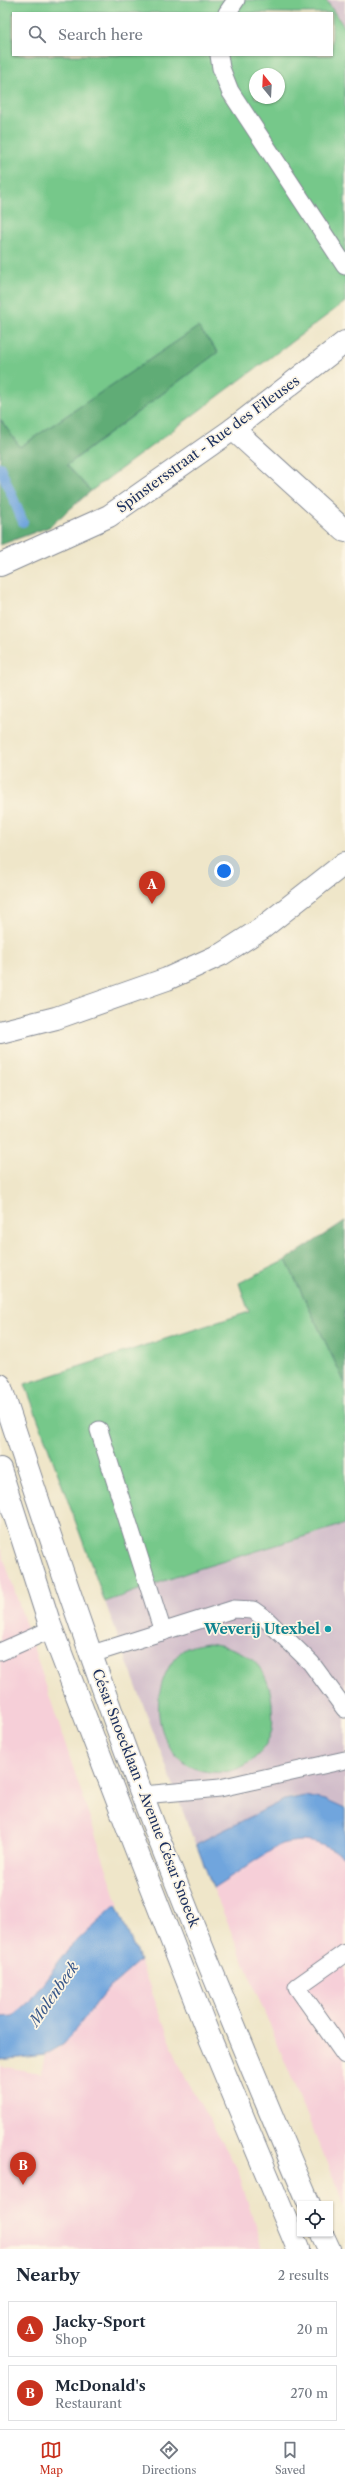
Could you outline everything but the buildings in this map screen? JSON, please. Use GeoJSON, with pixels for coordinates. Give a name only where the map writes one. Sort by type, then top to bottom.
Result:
{"type":"FeatureCollection","features":[{"type":"Feature","properties":{"kind":"main road","name":"Spinstersstraat - Rue des Fileuses"},"geometry":{"type":"LineString","coordinates":[[0,565],[109,516],[234,429],[345,342]]}},
{"type":"Feature","properties":{"kind":"main road"},"geometry":{"type":"LineString","coordinates":[[234,429],[345,531]]}},
{"type":"Feature","properties":{"kind":"main road"},"geometry":{"type":"LineString","coordinates":[[0,1032],[56,1018],[160,982],[222,954],[261,929],[345,864]]}},
{"type":"Feature","properties":{"kind":"main road","name":"César Snoecklaan - Avenue César Snoeck"},"geometry":{"type":"LineString","coordinates":[[0,1385],[54,1550],[143,1795],[243,2049],[308,2201]]}},
{"type":"Feature","properties":{"kind":"main road","name":"César Snoecklaan - Avenue César Snoeck"},"geometry":{"type":"LineString","coordinates":[[0,1469],[52,1629],[207,2031],[298,2249]]}},
{"type":"Feature","properties":{"kind":"main road"},"geometry":{"type":"LineString","coordinates":[[323,2237],[328,2249]]}},
{"type":"Feature","properties":{"kind":"lane"},"geometry":{"type":"LineString","coordinates":[[227,12],[236,0]]}},
{"type":"Feature","properties":{"kind":"lane"},"geometry":{"type":"LineString","coordinates":[[219,56],[221,68],[230,91],[345,266]]}},
{"type":"Feature","properties":{"kind":"lane"},"geometry":{"type":"LineString","coordinates":[[99,1430],[163,1632]]}},
{"type":"Feature","properties":{"kind":"lane"},"geometry":{"type":"LineString","coordinates":[[92,1654],[234,1609],[253,1610],[267,1620],[311,1663],[345,1709]]}},
{"type":"Feature","properties":{"kind":"lane"},"geometry":{"type":"LineString","coordinates":[[0,1652],[52,1629]]}},
{"type":"Feature","properties":{"kind":"lane"},"geometry":{"type":"LineString","coordinates":[[143,1795],[220,1788],[345,1760]]}},
{"type":"Feature","properties":{"kind":"lane"},"geometry":{"type":"LineString","coordinates":[[345,1952],[297,1987],[345,2056]]}},
{"type":"Feature","properties":{"kind":"shaded area"},"geometry":{"type":"Polygon","coordinates":[[[326,0],[345,0],[345,28],[326,0]]]}},
{"type":"Feature","properties":{"kind":"shaded area"},"geometry":{"type":"Polygon","coordinates":[[[345,1524],[345,1808],[305,1796],[291,1797],[195,1844],[105,1602],[195,1570],[345,1524]]]}},
{"type":"Feature","properties":{"kind":"shaded area"},"geometry":{"type":"Polygon","coordinates":[[[0,1547],[119,1906],[116,1905],[68,1949],[25,2007],[13,2016],[0,2017],[0,1547]]]}},
{"type":"Feature","properties":{"kind":"shaded area"},"geometry":{"type":"Polygon","coordinates":[[[294,1841],[317,1841],[345,1857],[345,2207],[213,1888],[281,1844],[294,1841]]]}},
{"type":"Feature","properties":{"kind":"shaded area"},"geometry":{"type":"Polygon","coordinates":[[[140,1961],[181,2069],[238,2170],[262,2249],[0,2249],[0,2066],[41,2073],[45,2055],[61,2047],[107,1990],[140,1961]]]}},
{"type":"Feature","properties":{"kind":"green space"},"geometry":{"type":"Polygon","coordinates":[[[0,0],[326,0],[345,28],[345,302],[91,491],[66,466],[218,352],[198,327],[20,447],[0,419],[0,0]]]}},
{"type":"Feature","properties":{"kind":"green space"},"geometry":{"type":"Polygon","coordinates":[[[198,327],[218,352],[67,465],[91,491],[49,527],[0,545],[0,419],[20,447],[198,327]]]}},
{"type":"Feature","properties":{"kind":"green space"},"geometry":{"type":"Polygon","coordinates":[[[345,1221],[345,1383],[286,1260],[345,1221]]]}},
{"type":"Feature","properties":{"kind":"green space"},"geometry":{"type":"Polygon","coordinates":[[[286,1260],[345,1383],[345,1524],[195,1570],[105,1602],[25,1384],[249,1312],[239,1283],[286,1260]]]}},
{"type":"Feature","properties":{"kind":"green space"},"geometry":{"type":"Polygon","coordinates":[[[208,1643],[233,1649],[252,1660],[266,1677],[270,1689],[273,1722],[271,1733],[261,1751],[252,1761],[241,1768],[234,1770],[212,1772],[193,1768],[178,1757],[167,1743],[161,1725],[158,1706],[161,1686],[169,1667],[184,1649],[195,1645],[208,1643]]]}},
{"type":"Feature","properties":{"kind":"water"},"geometry":{"type":"Polygon","coordinates":[[[305,1796],[325,1800],[345,1809],[345,1857],[328,1848],[308,1841],[281,1844],[213,1888],[196,1844],[284,1800],[305,1796]]]}},
{"type":"Feature","properties":{"kind":"water","name":"Molenbeek"},"geometry":{"type":"Polygon","coordinates":[[[116,1905],[140,1961],[107,1990],[64,2044],[45,2055],[0,2060],[0,2017],[13,2016],[28,2003],[68,1949],[116,1905]]]}},
{"type":"Feature","properties":{"kind":"waterway"},"geometry":{"type":"LineString","coordinates":[[0,467],[23,522]]}},
{"type":"Feature","properties":{"kind":"place","name":"Jacky-Sport"},"geometry":{"type":"Point","coordinates":[152,904]}},
{"type":"Feature","properties":{"kind":"place","name":"Weverij Utexbel"},"geometry":{"type":"Point","coordinates":[328,1629]}},
{"type":"Feature","properties":{"kind":"place","name":"McDonald's"},"geometry":{"type":"Point","coordinates":[23,2185]}}]}
